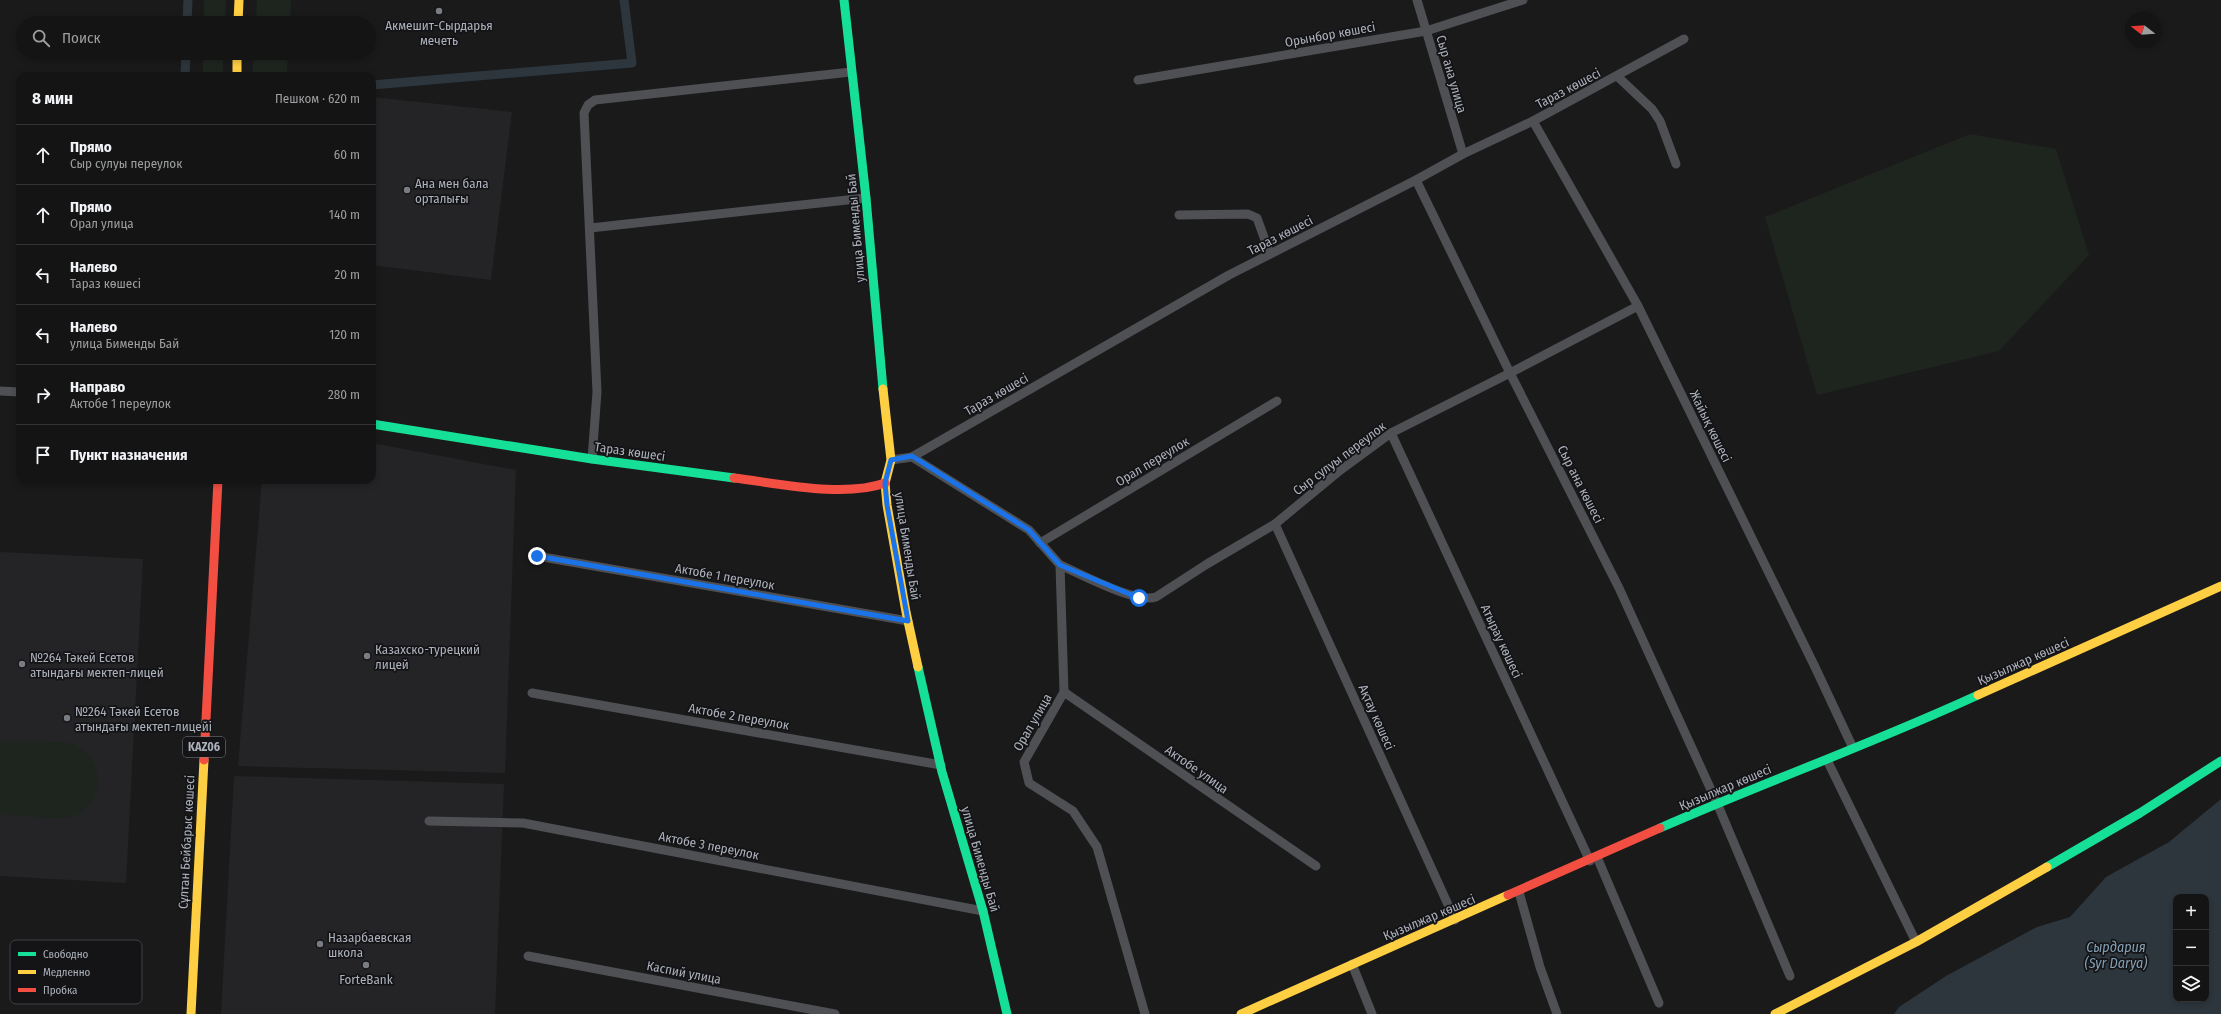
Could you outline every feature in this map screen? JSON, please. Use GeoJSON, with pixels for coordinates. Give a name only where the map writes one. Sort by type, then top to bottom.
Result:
{"type":"FeatureCollection","features":[{"type":"Feature","properties":{"kind":"street"},"geometry":{"type":"LineString","coordinates":[[238,16],[239,0]]}},
{"type":"Feature","properties":{"kind":"street","name":"улица Бименды Бай"},"geometry":{"type":"LineString","coordinates":[[844,0],[866,198],[882,392],[891,460],[885,483],[887,505],[908,621],[940,765],[983,911],[1007,1014]]}},
{"type":"Feature","properties":{"kind":"street","name":"Сыр ана улица"},"geometry":{"type":"LineString","coordinates":[[1417,0],[1462,154]]}},
{"type":"Feature","properties":{"kind":"street","name":"Орынбор көшесі"},"geometry":{"type":"LineString","coordinates":[[1138,80],[1426,31],[1523,0]]}},
{"type":"Feature","properties":{"kind":"street","name":"Тараз көшесі"},"geometry":{"type":"LineString","coordinates":[[891,460],[912,456],[1229,276],[1416,180],[1462,154],[1533,121],[1684,39]]}},
{"type":"Feature","properties":{"kind":"street"},"geometry":{"type":"LineString","coordinates":[[237,60],[237,72]]}},
{"type":"Feature","properties":{"kind":"street"},"geometry":{"type":"LineString","coordinates":[[592,459],[597,392],[584,113],[588,105],[595,100],[851,72]]}},
{"type":"Feature","properties":{"kind":"street"},"geometry":{"type":"LineString","coordinates":[[1616,76],[1652,109],[1660,121],[1676,164]]}},
{"type":"Feature","properties":{"kind":"street","name":"Жайық көшесі"},"geometry":{"type":"LineString","coordinates":[[1533,121],[1638,306],[1815,667],[1853,748]]}},
{"type":"Feature","properties":{"kind":"street","name":"Сыр ана көшесі"},"geometry":{"type":"LineString","coordinates":[[1416,180],[1510,374],[1619,588],[1717,803],[1790,976]]}},
{"type":"Feature","properties":{"kind":"street"},"geometry":{"type":"LineString","coordinates":[[590,228],[866,198]]}},
{"type":"Feature","properties":{"kind":"street"},"geometry":{"type":"LineString","coordinates":[[1179,215],[1248,214],[1257,218],[1270,254]]}},
{"type":"Feature","properties":{"kind":"street","name":"Сыр сулуы переулок"},"geometry":{"type":"LineString","coordinates":[[1060,565],[1130,596],[1149,600],[1164,593],[1207,564],[1275,524],[1338,472],[1391,433],[1510,374],[1638,306]]}},
{"type":"Feature","properties":{"kind":"street"},"geometry":{"type":"LineString","coordinates":[[0,391],[16,392]]}},
{"type":"Feature","properties":{"kind":"street","name":"Орал переулок"},"geometry":{"type":"LineString","coordinates":[[1040,543],[1277,401]]}},
{"type":"Feature","properties":{"kind":"street","name":"Тараз көшесі"},"geometry":{"type":"LineString","coordinates":[[376,425],[592,459],[814,488],[869,489],[885,483]]}},
{"type":"Feature","properties":{"kind":"street","name":"Атырау көшесі"},"geometry":{"type":"LineString","coordinates":[[1391,433],[1594,859],[1659,1003]]}},
{"type":"Feature","properties":{"kind":"street"},"geometry":{"type":"LineString","coordinates":[[912,456],[1029,530],[1060,565]]}},
{"type":"Feature","properties":{"kind":"street","name":"Сұлтан Бейбарыс көшесі"},"geometry":{"type":"LineString","coordinates":[[191,1014],[218,484]]}},
{"type":"Feature","properties":{"kind":"street","name":"Ақтау көшесі"},"geometry":{"type":"LineString","coordinates":[[1275,524],[1455,920]]}},
{"type":"Feature","properties":{"kind":"street","name":"Актобе 1 переулок"},"geometry":{"type":"LineString","coordinates":[[537,556],[908,621]]}},
{"type":"Feature","properties":{"kind":"street","name":"Орал улица"},"geometry":{"type":"LineString","coordinates":[[1060,565],[1064,692],[1024,762],[1029,783],[1073,811],[1097,847],[1144,1014]]}},
{"type":"Feature","properties":{"kind":"street","name":"Қызылжар көшесі"},"geometry":{"type":"LineString","coordinates":[[1241,1014],[1594,859],[1717,803],[1904,729],[2221,586]]}},
{"type":"Feature","properties":{"kind":"street","name":"Актобе улица"},"geometry":{"type":"LineString","coordinates":[[1064,692],[1316,866]]}},
{"type":"Feature","properties":{"kind":"street","name":"Актобе 2 переулок"},"geometry":{"type":"LineString","coordinates":[[532,693],[940,765]]}},
{"type":"Feature","properties":{"kind":"street"},"geometry":{"type":"LineString","coordinates":[[1827,760],[1916,942]]}},
{"type":"Feature","properties":{"kind":"street"},"geometry":{"type":"LineString","coordinates":[[1775,1014],[1916,942],[2140,813],[2221,761]]}},
{"type":"Feature","properties":{"kind":"street","name":"Актобе 3 переулок"},"geometry":{"type":"LineString","coordinates":[[429,821],[523,823],[983,911]]}},
{"type":"Feature","properties":{"kind":"street"},"geometry":{"type":"LineString","coordinates":[[1519,892],[1540,967],[1557,1014]]}},
{"type":"Feature","properties":{"kind":"street","name":"Каспий улица"},"geometry":{"type":"LineString","coordinates":[[528,956],[835,1014]]}},
{"type":"Feature","properties":{"kind":"street"},"geometry":{"type":"LineString","coordinates":[[1352,964],[1372,1014]]}},
{"type":"Feature","properties":{"kind":"shaded area"},"geometry":{"type":"Polygon","coordinates":[[[204,0],[226,0],[225,16],[204,16],[204,0]]]}},
{"type":"Feature","properties":{"kind":"shaded area"},"geometry":{"type":"Polygon","coordinates":[[[257,0],[291,0],[290,16],[256,16],[257,0]]]}},
{"type":"Feature","properties":{"kind":"shaded area"},"geometry":{"type":"Polygon","coordinates":[[[203,60],[223,60],[223,72],[203,72],[203,60]]]}},
{"type":"Feature","properties":{"kind":"shaded area"},"geometry":{"type":"Polygon","coordinates":[[[253,60],[288,60],[287,72],[252,72],[253,60]]]}},
{"type":"Feature","properties":{"kind":"shaded area"},"geometry":{"type":"Polygon","coordinates":[[[376,97],[512,112],[491,280],[376,266],[376,97]]]}},
{"type":"Feature","properties":{"kind":"shaded area"},"geometry":{"type":"Polygon","coordinates":[[[1970,134],[2056,149],[2089,255],[1999,351],[1817,395],[1765,217],[1970,134]]]}},
{"type":"Feature","properties":{"kind":"shaded area"},"geometry":{"type":"Polygon","coordinates":[[[376,444],[516,470],[505,773],[238,766],[262,484],[376,484],[376,444]]]}},
{"type":"Feature","properties":{"kind":"shaded area","name":"№264 Тәкей Есетов атындағы мектеп-лицейі"},"geometry":{"type":"Polygon","coordinates":[[[0,552],[143,559],[126,883],[0,876],[0,552]]]}},
{"type":"Feature","properties":{"kind":"shaded area"},"geometry":{"type":"Polygon","coordinates":[[[0,741],[68,743],[73,744],[84,751],[92,760],[97,771],[98,782],[96,793],[91,803],[82,811],[65,818],[0,814],[0,741]]]}},
{"type":"Feature","properties":{"kind":"shaded area"},"geometry":{"type":"Polygon","coordinates":[[[234,776],[504,784],[495,1014],[221,1014],[234,776]]]}},
{"type":"Feature","properties":{"kind":"water","name":"Сырдария (Syr Darya)"},"geometry":{"type":"Polygon","coordinates":[[[2221,799],[2221,1014],[1894,1014],[1899,1007],[1946,976],[2037,927],[2070,917],[2106,877],[2169,842],[2221,799]]]}},
{"type":"Feature","properties":{"kind":"waterway"},"geometry":{"type":"LineString","coordinates":[[187,16],[188,0]]}},
{"type":"Feature","properties":{"kind":"waterway"},"geometry":{"type":"LineString","coordinates":[[376,85],[632,63],[624,0]]}},
{"type":"Feature","properties":{"kind":"waterway"},"geometry":{"type":"LineString","coordinates":[[185,72],[186,60]]}},
{"type":"Feature","properties":{"kind":"traffic: fast"},"geometry":{"type":"LineString","coordinates":[[844,0],[866,198],[883,389]]}},
{"type":"Feature","properties":{"kind":"traffic: fast"},"geometry":{"type":"LineString","coordinates":[[376,425],[592,459],[734,478]]}},
{"type":"Feature","properties":{"kind":"traffic: fast"},"geometry":{"type":"LineString","coordinates":[[918,667],[942,772],[983,911],[1007,1014]]}},
{"type":"Feature","properties":{"kind":"traffic: fast"},"geometry":{"type":"LineString","coordinates":[[1660,828],[1899,730],[1978,695]]}},
{"type":"Feature","properties":{"kind":"traffic: fast"},"geometry":{"type":"LineString","coordinates":[[2047,867],[2140,813],[2221,761]]}},
{"type":"Feature","properties":{"kind":"traffic: slow"},"geometry":{"type":"LineString","coordinates":[[238,16],[239,0]]}},
{"type":"Feature","properties":{"kind":"traffic: slow"},"geometry":{"type":"LineString","coordinates":[[237,60],[237,72]]}},
{"type":"Feature","properties":{"kind":"traffic: slow"},"geometry":{"type":"LineString","coordinates":[[883,389],[891,460],[885,483],[887,505],[906,612],[918,667]]}},
{"type":"Feature","properties":{"kind":"traffic: slow"},"geometry":{"type":"LineString","coordinates":[[1978,695],[2221,586]]}},
{"type":"Feature","properties":{"kind":"traffic: slow"},"geometry":{"type":"LineString","coordinates":[[191,1014],[204,760]]}},
{"type":"Feature","properties":{"kind":"traffic: slow"},"geometry":{"type":"LineString","coordinates":[[1775,1014],[1916,942],[2047,867]]}},
{"type":"Feature","properties":{"kind":"traffic: slow"},"geometry":{"type":"LineString","coordinates":[[1241,1014],[1508,895]]}},
{"type":"Feature","properties":{"kind":"traffic: jam"},"geometry":{"type":"LineString","coordinates":[[734,478],[790,486],[831,489],[869,487],[885,483]]}},
{"type":"Feature","properties":{"kind":"traffic: jam"},"geometry":{"type":"LineString","coordinates":[[204,760],[218,484]]}},
{"type":"Feature","properties":{"kind":"traffic: jam"},"geometry":{"type":"LineString","coordinates":[[1508,895],[1660,828]]}},
{"type":"Feature","properties":{"kind":"place","name":"Акмешит-Сырдарья мечеть"},"geometry":{"type":"Point","coordinates":[439,11]}},
{"type":"Feature","properties":{"kind":"place","name":"Ана мен бала орталығы"},"geometry":{"type":"Point","coordinates":[407,190]}},
{"type":"Feature","properties":{"kind":"place","name":"Казахско-турецкий лицей"},"geometry":{"type":"Point","coordinates":[367,656]}},
{"type":"Feature","properties":{"kind":"place","name":"№264 Тәкей Есетов атындағы мектеп-лицей"},"geometry":{"type":"Point","coordinates":[22,664]}},
{"type":"Feature","properties":{"kind":"place","name":"№264 Тәкей Есетов атындағы мектеп-лицейі"},"geometry":{"type":"Point","coordinates":[67,718]}},
{"type":"Feature","properties":{"kind":"place","name":"Назарбаевская школа"},"geometry":{"type":"Point","coordinates":[320,944]}},
{"type":"Feature","properties":{"kind":"place","name":"ForteBank"},"geometry":{"type":"Point","coordinates":[366,965]}},
{"type":"Feature","properties":{"kind":"route"},"geometry":{"type":"LineString","coordinates":[[537,556],[908,621],[887,505],[885,483],[891,460],[912,456],[1029,530],[1060,565],[1130,596],[1139,598]]}}]}
